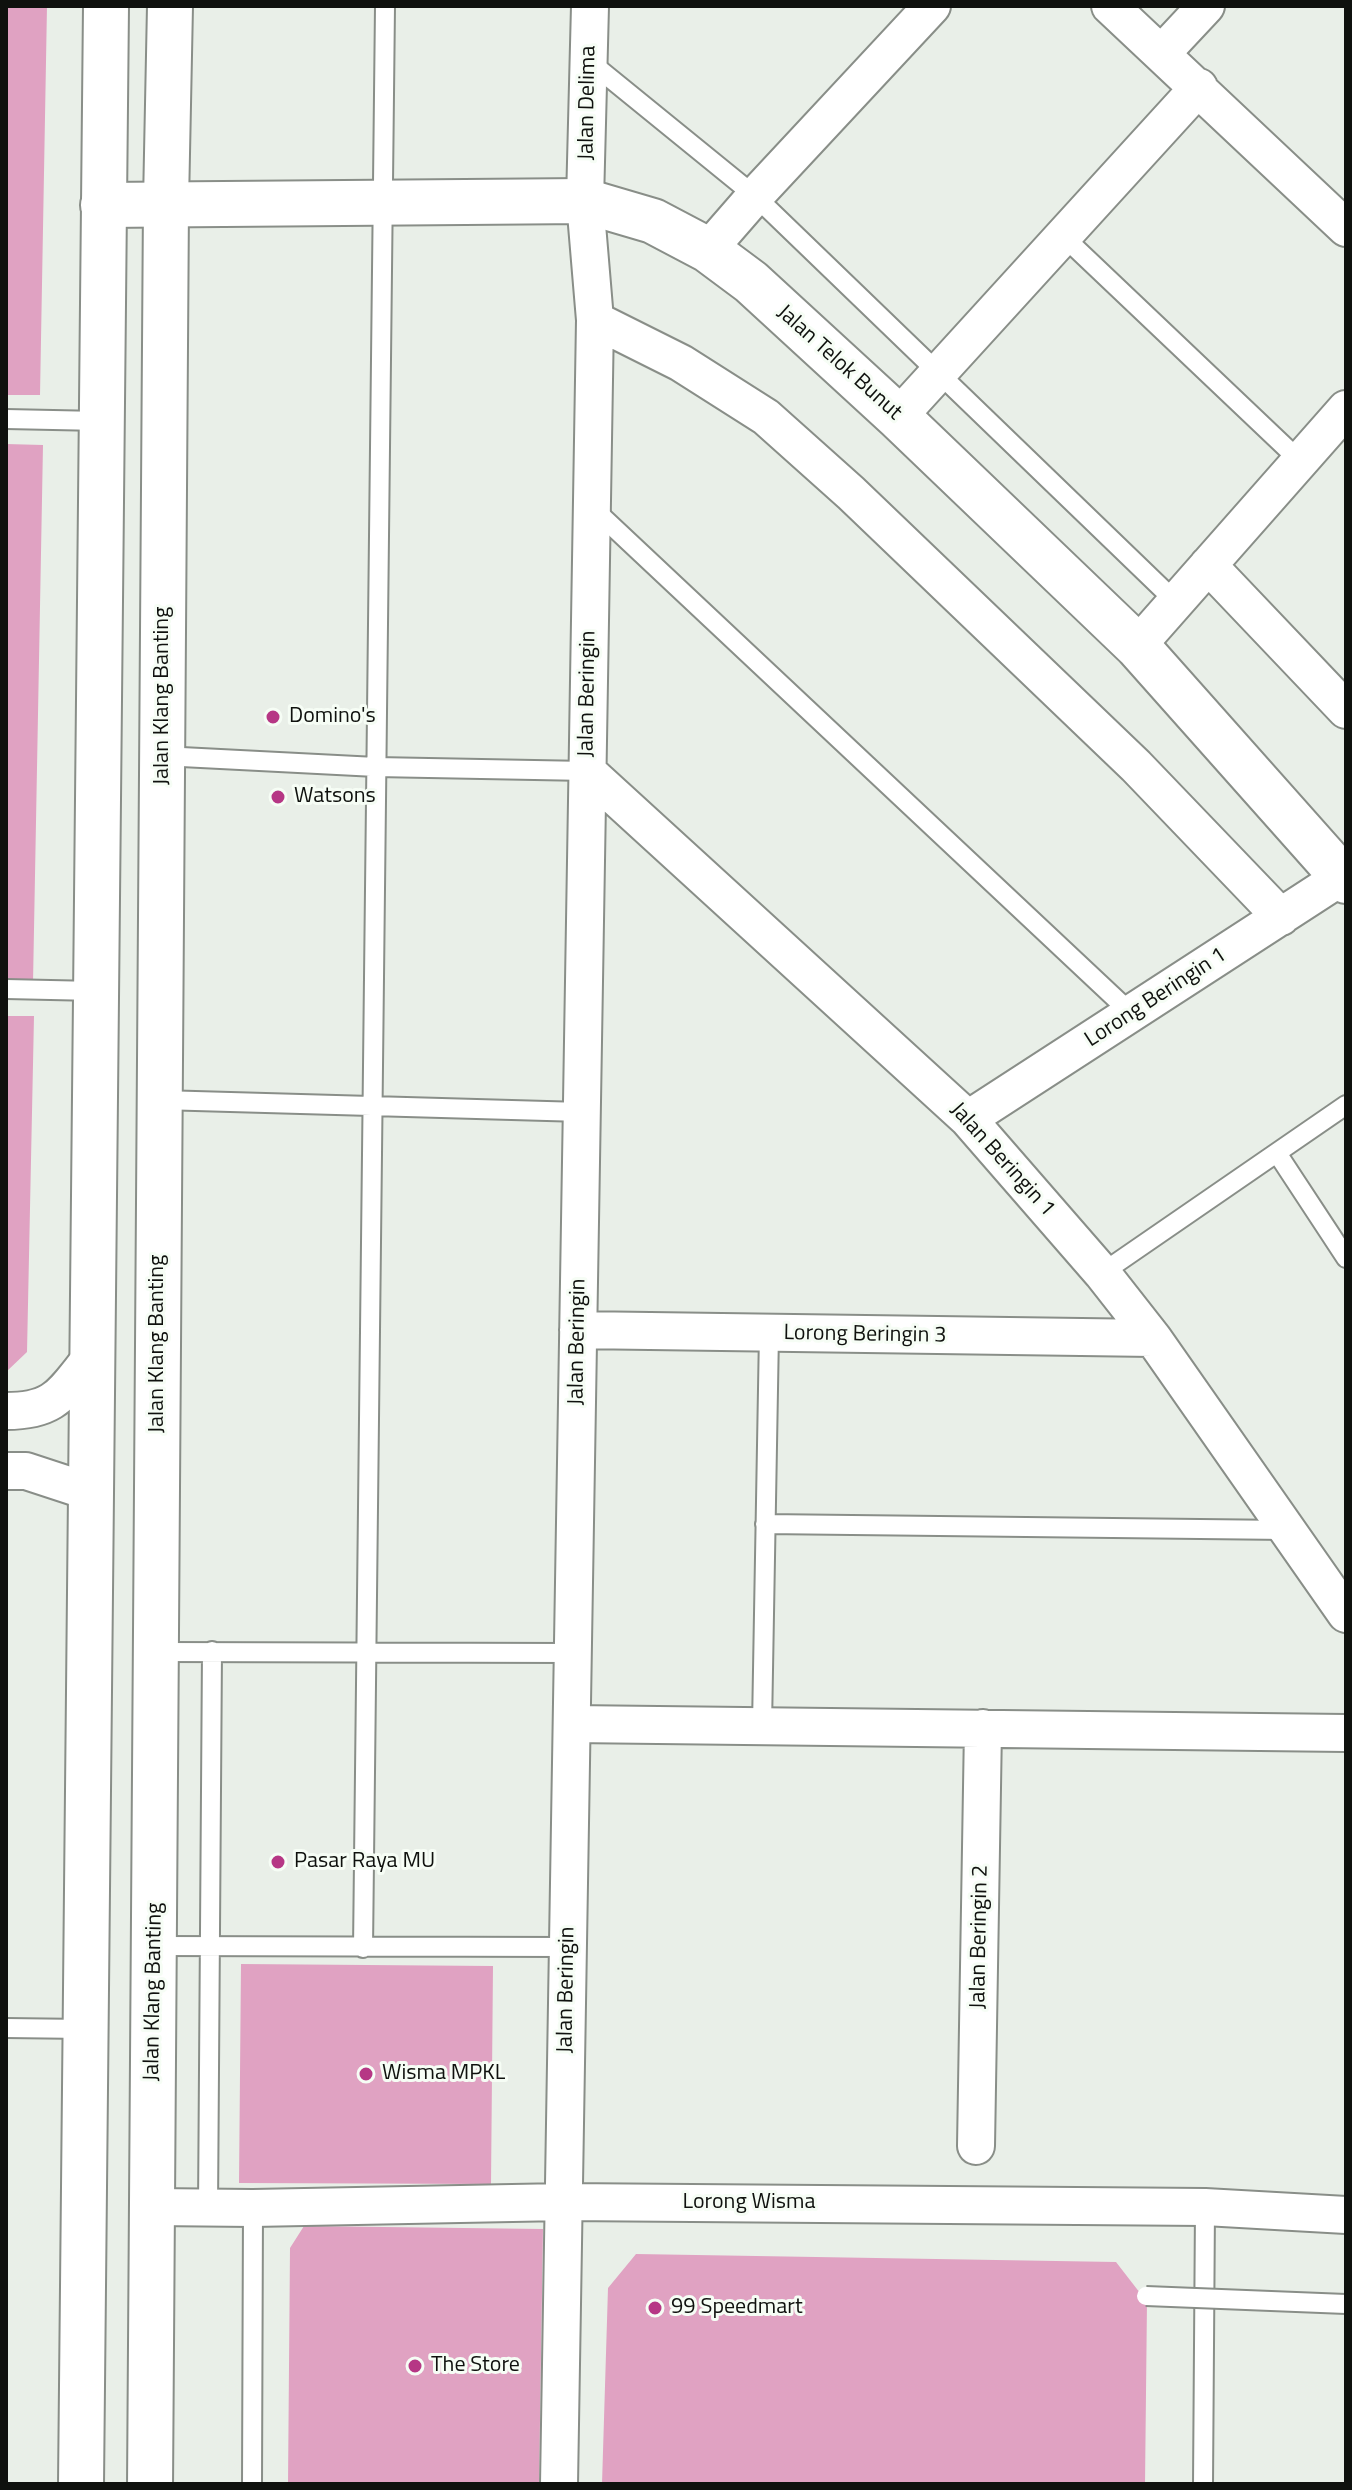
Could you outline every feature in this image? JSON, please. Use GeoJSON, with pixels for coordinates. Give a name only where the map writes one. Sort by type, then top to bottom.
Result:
{"type":"FeatureCollection","features":[{"type":"Feature","properties":{"kind":"main road"},"geometry":{"type":"LineString","coordinates":[[81,2484],[106,6]]}},
{"type":"Feature","properties":{"kind":"main road","name":"Jalan Klang Banting"},"geometry":{"type":"LineString","coordinates":[[150,2484],[166,203],[170,6]]}},
{"type":"Feature","properties":{"kind":"main road","name":"Jalan Telok Bunut"},"geometry":{"type":"LineString","coordinates":[[103,205],[585,201],[653,221],[708,250],[751,282],[898,417],[1137,646],[1345,877]]}},
{"type":"Feature","properties":{"kind":"street","name":"Jalan Delima"},"geometry":{"type":"LineString","coordinates":[[585,201],[590,6]]}},
{"type":"Feature","properties":{"kind":"street"},"geometry":{"type":"LineString","coordinates":[[708,250],[932,6]]}},
{"type":"Feature","properties":{"kind":"street"},"geometry":{"type":"LineString","coordinates":[[1110,6],[1346,228]]}},
{"type":"Feature","properties":{"kind":"street"},"geometry":{"type":"LineString","coordinates":[[1162,53],[1206,6]]}},
{"type":"Feature","properties":{"kind":"street"},"geometry":{"type":"LineString","coordinates":[[898,417],[1199,87]]}},
{"type":"Feature","properties":{"kind":"street","name":"Jalan Beringin"},"geometry":{"type":"LineString","coordinates":[[559,2484],[595,320],[585,201]]}},
{"type":"Feature","properties":{"kind":"street"},"geometry":{"type":"LineString","coordinates":[[595,320],[681,363],[766,417],[851,493],[1136,766],[1281,917]]}},
{"type":"Feature","properties":{"kind":"street"},"geometry":{"type":"LineString","coordinates":[[1137,646],[1300,461],[1341,425]]}},
{"type":"Feature","properties":{"kind":"street"},"geometry":{"type":"LineString","coordinates":[[1208,565],[1346,710]]}},
{"type":"Feature","properties":{"kind":"street","name":"Jalan Beringin 1"},"geometry":{"type":"LineString","coordinates":[[587,771],[968,1119],[1102,1273],[1153,1338],[1287,1530],[1343,1604]]}},
{"type":"Feature","properties":{"kind":"street","name":"Lorong Beringin 1"},"geometry":{"type":"LineString","coordinates":[[968,1119],[1345,877]]}},
{"type":"Feature","properties":{"kind":"street","name":"Lorong Beringin 3"},"geometry":{"type":"LineString","coordinates":[[578,1330],[1153,1338]]}},
{"type":"Feature","properties":{"kind":"street"},"geometry":{"type":"LineString","coordinates":[[6,1411],[26,1411],[57,1400],[91,1358]]}},
{"type":"Feature","properties":{"kind":"street"},"geometry":{"type":"LineString","coordinates":[[6,1471],[26,1471],[90,1492]]}},
{"type":"Feature","properties":{"kind":"street"},"geometry":{"type":"LineString","coordinates":[[572,1724],[1346,1733]]}},
{"type":"Feature","properties":{"kind":"street","name":"Jalan Beringin 2"},"geometry":{"type":"LineString","coordinates":[[976,2146],[983,1728]]}},
{"type":"Feature","properties":{"kind":"street","name":"Lorong Wisma"},"geometry":{"type":"LineString","coordinates":[[152,2207],[564,2202],[1205,2207],[1346,2215]]}},
{"type":"Feature","properties":{"kind":"lane"},"geometry":{"type":"LineString","coordinates":[[363,1948],[385,6]]}},
{"type":"Feature","properties":{"kind":"lane"},"geometry":{"type":"LineString","coordinates":[[589,61],[755,196],[1176,602]]}},
{"type":"Feature","properties":{"kind":"lane"},"geometry":{"type":"LineString","coordinates":[[1063,236],[1300,461]]}},
{"type":"Feature","properties":{"kind":"lane"},"geometry":{"type":"LineString","coordinates":[[6,419],[100,421]]}},
{"type":"Feature","properties":{"kind":"lane"},"geometry":{"type":"LineString","coordinates":[[592,507],[1132,1014]]}},
{"type":"Feature","properties":{"kind":"lane"},"geometry":{"type":"LineString","coordinates":[[162,756],[376,767],[587,771]]}},
{"type":"Feature","properties":{"kind":"lane"},"geometry":{"type":"LineString","coordinates":[[6,989],[95,991]]}},
{"type":"Feature","properties":{"kind":"lane"},"geometry":{"type":"LineString","coordinates":[[160,1100],[582,1112]]}},
{"type":"Feature","properties":{"kind":"lane"},"geometry":{"type":"LineString","coordinates":[[1102,1273],[1346,1105]]}},
{"type":"Feature","properties":{"kind":"lane"},"geometry":{"type":"LineString","coordinates":[[1277,1153],[1346,1258]]}},
{"type":"Feature","properties":{"kind":"lane"},"geometry":{"type":"LineString","coordinates":[[762,1726],[769,1333]]}},
{"type":"Feature","properties":{"kind":"lane"},"geometry":{"type":"LineString","coordinates":[[765,1524],[1287,1530]]}},
{"type":"Feature","properties":{"kind":"lane"},"geometry":{"type":"LineString","coordinates":[[208,2208],[212,1651]]}},
{"type":"Feature","properties":{"kind":"lane"},"geometry":{"type":"LineString","coordinates":[[156,1652],[573,1653]]}},
{"type":"Feature","properties":{"kind":"lane"},"geometry":{"type":"LineString","coordinates":[[155,1946],[568,1947]]}},
{"type":"Feature","properties":{"kind":"lane"},"geometry":{"type":"LineString","coordinates":[[6,2028],[85,2029]]}},
{"type":"Feature","properties":{"kind":"lane"},"geometry":{"type":"LineString","coordinates":[[1203,2484],[1205,2207]]}},
{"type":"Feature","properties":{"kind":"lane"},"geometry":{"type":"LineString","coordinates":[[252,2484],[253,2208]]}},
{"type":"Feature","properties":{"kind":"lane"},"geometry":{"type":"LineString","coordinates":[[1146,2296],[1346,2304]]}},
{"type":"Feature","properties":{"kind":"building"},"geometry":{"type":"Polygon","coordinates":[[[6,6],[47,6],[40,395],[6,395],[6,6]]]}},
{"type":"Feature","properties":{"kind":"building"},"geometry":{"type":"Polygon","coordinates":[[[6,444],[43,445],[33,983],[6,982],[6,444]]]}},
{"type":"Feature","properties":{"kind":"building"},"geometry":{"type":"Polygon","coordinates":[[[6,1016],[34,1016],[27,1352],[6,1372],[6,1016]]]}},
{"type":"Feature","properties":{"kind":"building","name":"Wisma MPKL"},"geometry":{"type":"Polygon","coordinates":[[[241,1964],[493,1966],[491,2184],[239,2183],[241,1964]]]}},
{"type":"Feature","properties":{"kind":"building","name":"The Store"},"geometry":{"type":"Polygon","coordinates":[[[304,2226],[543,2229],[539,2484],[288,2484],[290,2248],[304,2226]]]}},
{"type":"Feature","properties":{"kind":"building"},"geometry":{"type":"Polygon","coordinates":[[[636,2254],[1116,2262],[1147,2302],[1145,2484],[602,2484],[608,2288],[636,2254]]]}},
{"type":"Feature","properties":{"kind":"place","name":"Domino's"},"geometry":{"type":"Point","coordinates":[273,717]}},
{"type":"Feature","properties":{"kind":"place","name":"Watsons"},"geometry":{"type":"Point","coordinates":[278,797]}},
{"type":"Feature","properties":{"kind":"place","name":"Pasar Raya MU"},"geometry":{"type":"Point","coordinates":[278,1862]}},
{"type":"Feature","properties":{"kind":"place","name":"Wisma MPKL"},"geometry":{"type":"Point","coordinates":[366,2074]}},
{"type":"Feature","properties":{"kind":"place","name":"99 Speedmart"},"geometry":{"type":"Point","coordinates":[655,2308]}},
{"type":"Feature","properties":{"kind":"place","name":"The Store"},"geometry":{"type":"Point","coordinates":[415,2366]}}]}
